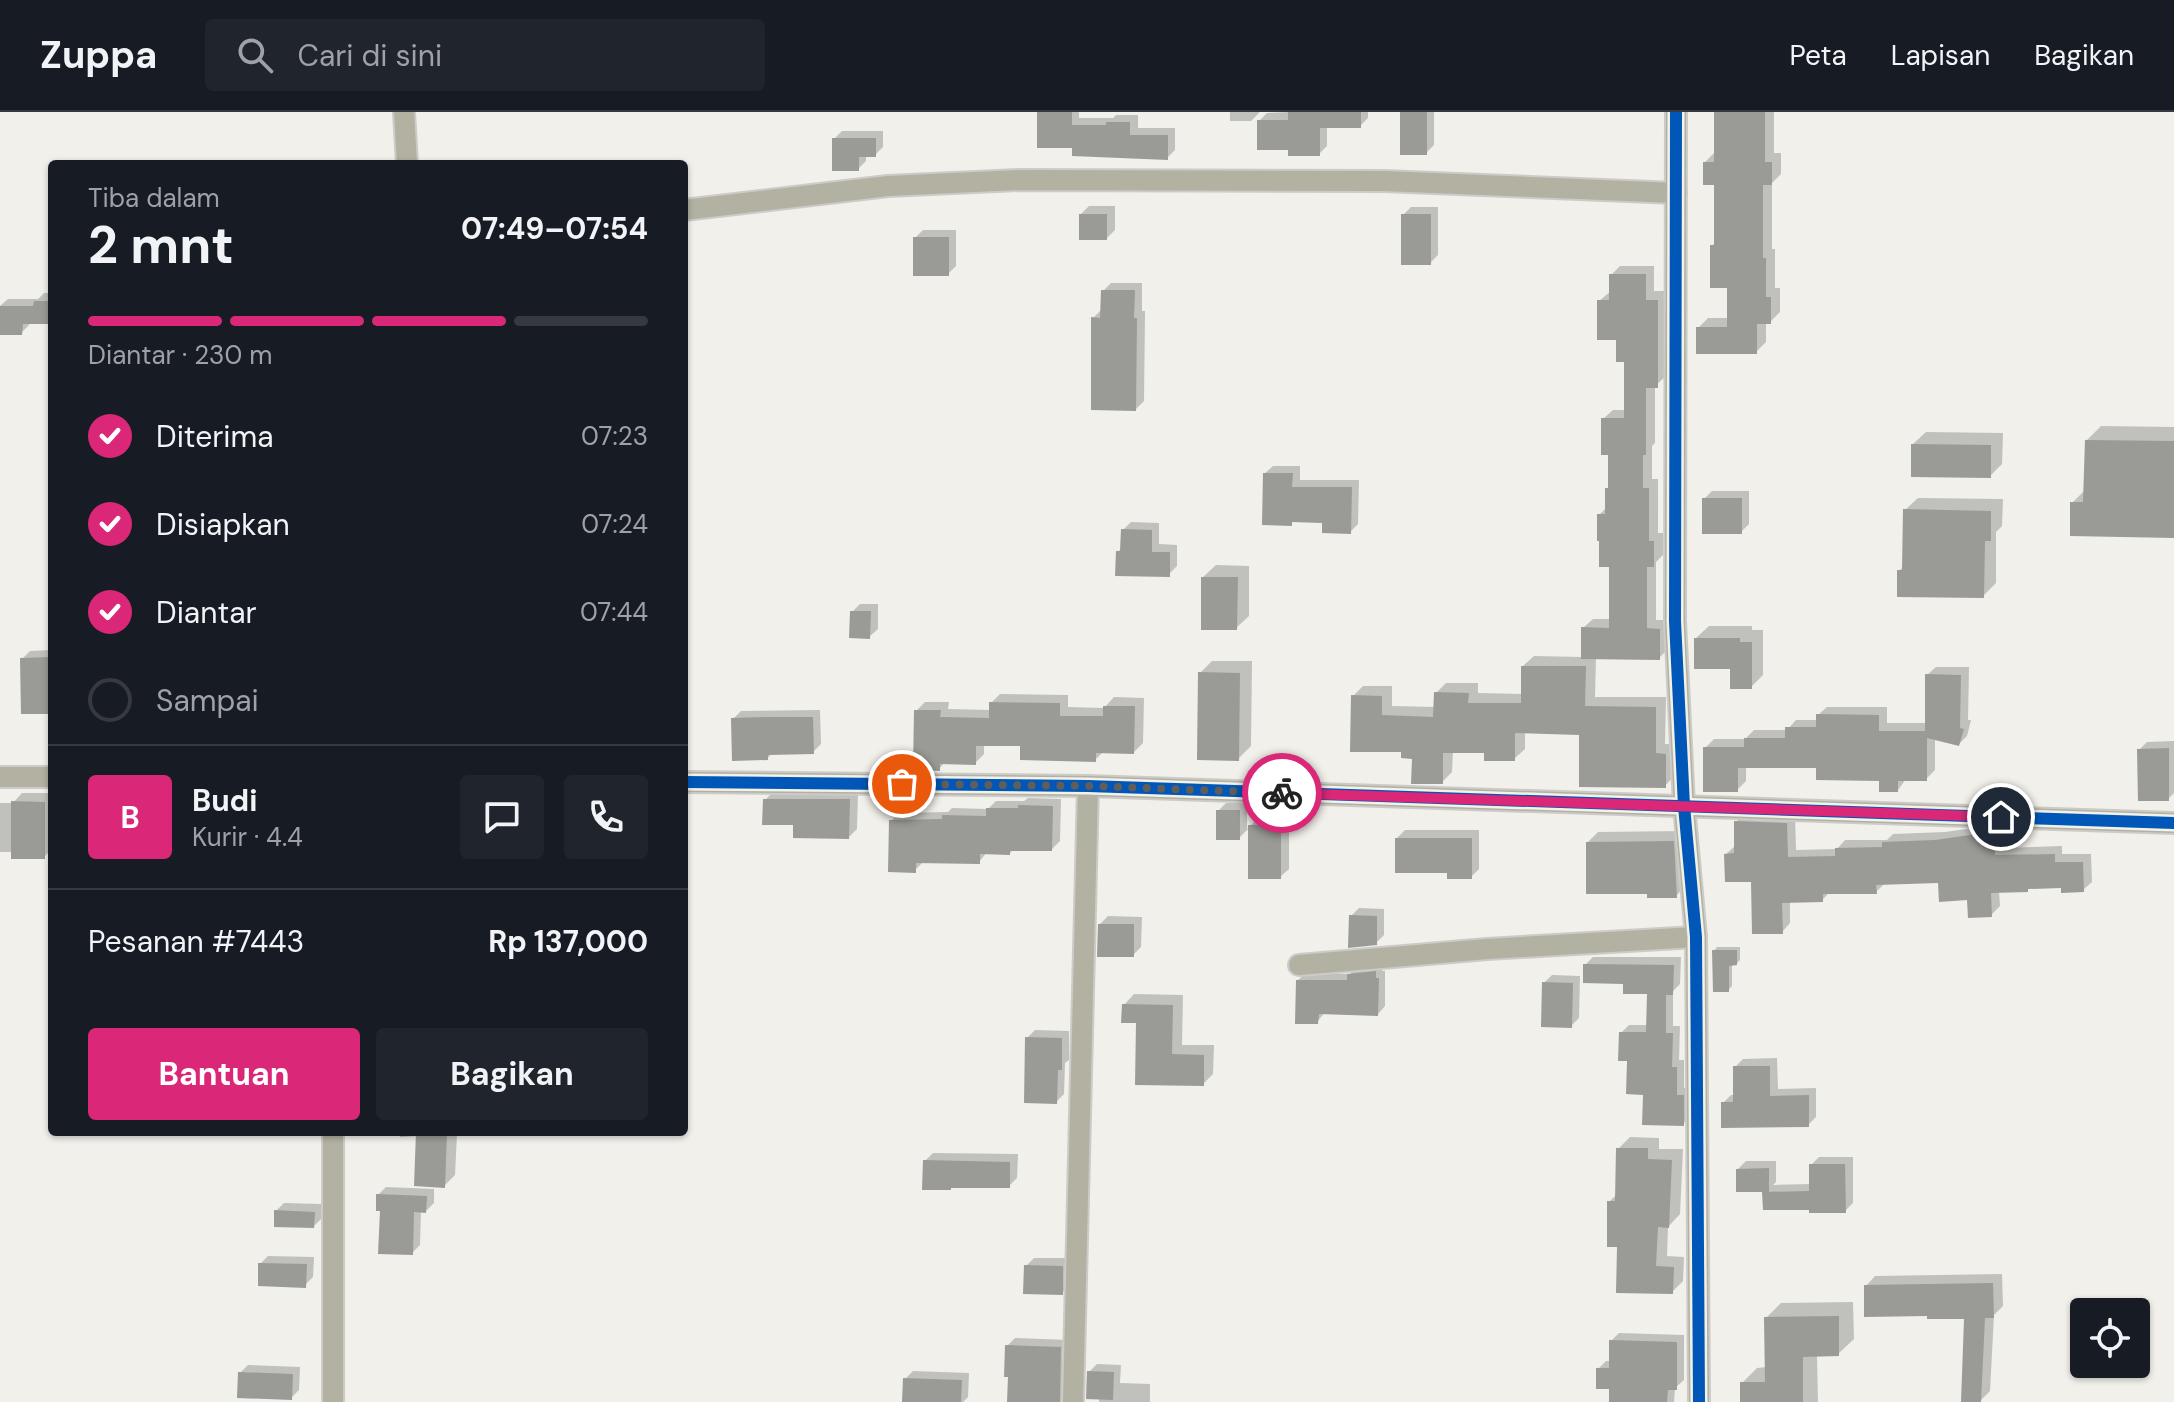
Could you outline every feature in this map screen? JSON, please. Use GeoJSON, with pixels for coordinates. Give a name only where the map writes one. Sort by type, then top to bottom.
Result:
{"type":"FeatureCollection","features":[{"type":"Feature","properties":{"kind":"street"},"geometry":{"type":"LineString","coordinates":[[404,112],[407,160]]}},
{"type":"Feature","properties":{"kind":"street"},"geometry":{"type":"LineString","coordinates":[[1676,112],[1675,621],[1684,806],[1696,937],[1699,1402]]}},
{"type":"Feature","properties":{"kind":"street"},"geometry":{"type":"LineString","coordinates":[[688,210],[888,186],[1019,180],[1384,181],[1676,193]]}},
{"type":"Feature","properties":{"kind":"street"},"geometry":{"type":"LineString","coordinates":[[0,777],[48,777]]}},
{"type":"Feature","properties":{"kind":"street"},"geometry":{"type":"LineString","coordinates":[[688,782],[1088,786],[2174,823]]}},
{"type":"Feature","properties":{"kind":"street"},"geometry":{"type":"LineString","coordinates":[[1073,1402],[1088,786]]}},
{"type":"Feature","properties":{"kind":"street"},"geometry":{"type":"LineString","coordinates":[[1299,965],[1487,949],[1696,937]]}},
{"type":"Feature","properties":{"kind":"street"},"geometry":{"type":"LineString","coordinates":[[333,1136],[333,1402]]}},
{"type":"Feature","properties":{"kind":"building"},"geometry":{"type":"Polygon","coordinates":[[[1037,112],[1072,112],[1072,125],[1130,122],[1130,135],[1168,135],[1168,160],[1072,156],[1072,148],[1037,148],[1037,112]]]}},
{"type":"Feature","properties":{"kind":"building"},"geometry":{"type":"Polygon","coordinates":[[[1288,112],[1361,112],[1361,128],[1320,128],[1320,156],[1288,156],[1288,150],[1257,150],[1257,120],[1288,120],[1288,112]]]}},
{"type":"Feature","properties":{"kind":"building"},"geometry":{"type":"Polygon","coordinates":[[[1400,112],[1427,112],[1427,155],[1400,155],[1400,112]]]}},
{"type":"Feature","properties":{"kind":"building"},"geometry":{"type":"Polygon","coordinates":[[[1714,112],[1765,112],[1765,162],[1772,162],[1772,185],[1763,185],[1763,258],[1766,258],[1766,297],[1771,297],[1771,324],[1757,324],[1757,354],[1696,354],[1696,327],[1727,327],[1727,288],[1710,288],[1714,185],[1703,185],[1703,162],[1714,162],[1714,112]]]}},
{"type":"Feature","properties":{"kind":"building"},"geometry":{"type":"Polygon","coordinates":[[[832,138],[876,138],[876,157],[859,157],[859,171],[832,171],[832,138]]]}},
{"type":"Feature","properties":{"kind":"building"},"geometry":{"type":"Polygon","coordinates":[[[1079,214],[1107,214],[1107,240],[1079,240],[1079,214]]]}},
{"type":"Feature","properties":{"kind":"building"},"geometry":{"type":"Polygon","coordinates":[[[1401,214],[1431,214],[1431,265],[1401,265],[1401,214]]]}},
{"type":"Feature","properties":{"kind":"building"},"geometry":{"type":"Polygon","coordinates":[[[913,237],[949,237],[949,276],[913,276],[913,237]]]}},
{"type":"Feature","properties":{"kind":"building"},"geometry":{"type":"Polygon","coordinates":[[[1609,274],[1646,274],[1646,300],[1658,300],[1658,388],[1646,388],[1643,488],[1649,488],[1649,541],[1654,541],[1654,567],[1647,567],[1647,628],[1660,629],[1660,660],[1581,659],[1581,627],[1609,628],[1609,567],[1599,567],[1597,541],[1597,514],[1605,514],[1605,488],[1608,488],[1608,455],[1601,455],[1601,418],[1624,418],[1624,362],[1616,362],[1616,340],[1597,340],[1597,300],[1609,300],[1609,274]]]}},
{"type":"Feature","properties":{"kind":"building"},"geometry":{"type":"Polygon","coordinates":[[[1101,290],[1135,290],[1136,411],[1091,410],[1091,317],[1100,318],[1101,290]]]}},
{"type":"Feature","properties":{"kind":"building"},"geometry":{"type":"Polygon","coordinates":[[[34,301],[48,301],[48,324],[23,324],[22,335],[0,335],[0,306],[33,306],[34,301]]]}},
{"type":"Feature","properties":{"kind":"building"},"geometry":{"type":"Polygon","coordinates":[[[2085,440],[2174,441],[2174,538],[2070,536],[2070,502],[2083,502],[2085,440]]]}},
{"type":"Feature","properties":{"kind":"building"},"geometry":{"type":"Polygon","coordinates":[[[1911,444],[1991,445],[1991,478],[1911,477],[1911,444]]]}},
{"type":"Feature","properties":{"kind":"building"},"geometry":{"type":"Polygon","coordinates":[[[1263,473],[1293,473],[1292,487],[1352,487],[1351,534],[1322,533],[1322,523],[1262,525],[1263,473]]]}},
{"type":"Feature","properties":{"kind":"building"},"geometry":{"type":"Polygon","coordinates":[[[1702,498],[1742,498],[1742,534],[1702,534],[1702,498]]]}},
{"type":"Feature","properties":{"kind":"building"},"geometry":{"type":"Polygon","coordinates":[[[1903,509],[1991,511],[1991,541],[1985,541],[1984,598],[1897,597],[1897,570],[1902,570],[1903,509]]]}},
{"type":"Feature","properties":{"kind":"building"},"geometry":{"type":"Polygon","coordinates":[[[1121,529],[1152,530],[1152,552],[1170,552],[1170,577],[1115,576],[1121,529]]]}},
{"type":"Feature","properties":{"kind":"building"},"geometry":{"type":"Polygon","coordinates":[[[1201,577],[1238,577],[1237,630],[1201,630],[1201,577]]]}},
{"type":"Feature","properties":{"kind":"building"},"geometry":{"type":"Polygon","coordinates":[[[850,611],[871,611],[870,639],[849,638],[850,611]]]}},
{"type":"Feature","properties":{"kind":"building"},"geometry":{"type":"Polygon","coordinates":[[[1694,638],[1740,638],[1740,642],[1752,642],[1752,689],[1730,689],[1730,669],[1694,669],[1694,638]]]}},
{"type":"Feature","properties":{"kind":"building"},"geometry":{"type":"Polygon","coordinates":[[[48,657],[48,714],[21,714],[20,658],[48,657]]]}},
{"type":"Feature","properties":{"kind":"building"},"geometry":{"type":"Polygon","coordinates":[[[1521,666],[1586,666],[1585,706],[1656,707],[1656,753],[1666,754],[1666,788],[1579,787],[1579,735],[1515,733],[1515,761],[1484,761],[1484,753],[1443,753],[1443,784],[1411,784],[1412,759],[1401,758],[1401,752],[1350,752],[1351,695],[1382,696],[1382,715],[1433,717],[1434,692],[1469,693],[1468,703],[1521,703],[1521,666]]]}},
{"type":"Feature","properties":{"kind":"building"},"geometry":{"type":"Polygon","coordinates":[[[1198,672],[1240,673],[1239,761],[1197,760],[1198,672]]]}},
{"type":"Feature","properties":{"kind":"building"},"geometry":{"type":"Polygon","coordinates":[[[1925,674],[1961,675],[1960,728],[1964,729],[1959,746],[1927,738],[1927,781],[1898,781],[1898,792],[1879,792],[1879,781],[1816,780],[1816,768],[1738,768],[1738,792],[1703,792],[1703,747],[1744,747],[1744,738],[1785,738],[1785,727],[1816,727],[1816,714],[1879,715],[1879,731],[1925,731],[1925,674]]]}},
{"type":"Feature","properties":{"kind":"building"},"geometry":{"type":"Polygon","coordinates":[[[989,702],[1060,703],[1060,716],[1103,716],[1103,706],[1135,706],[1134,754],[1096,753],[1096,762],[1020,760],[1020,746],[976,746],[976,765],[940,764],[940,771],[913,770],[914,710],[941,710],[940,717],[989,718],[989,702]]]}},
{"type":"Feature","properties":{"kind":"building"},"geometry":{"type":"Polygon","coordinates":[[[813,717],[814,754],[768,755],[768,760],[732,761],[731,718],[813,717]]]}},
{"type":"Feature","properties":{"kind":"building"},"geometry":{"type":"Polygon","coordinates":[[[2169,748],[2169,801],[2138,801],[2137,749],[2169,748]]]}},
{"type":"Feature","properties":{"kind":"building"},"geometry":{"type":"Polygon","coordinates":[[[763,799],[850,799],[849,839],[793,838],[793,825],[762,825],[763,799]]]}},
{"type":"Feature","properties":{"kind":"building"},"geometry":{"type":"Polygon","coordinates":[[[11,801],[45,802],[45,859],[11,859],[11,801]]]}},
{"type":"Feature","properties":{"kind":"building"},"geometry":{"type":"Polygon","coordinates":[[[1018,805],[1053,806],[1052,851],[980,854],[980,864],[916,863],[916,873],[888,872],[889,820],[942,819],[942,815],[986,816],[986,808],[1018,808],[1018,805]]]}},
{"type":"Feature","properties":{"kind":"building"},"geometry":{"type":"Polygon","coordinates":[[[1216,810],[1240,810],[1240,840],[1216,840],[1216,810]]]}},
{"type":"Feature","properties":{"kind":"building"},"geometry":{"type":"Polygon","coordinates":[[[1734,821],[1787,823],[1788,857],[1835,856],[1835,848],[1882,847],[1882,842],[1995,834],[1995,855],[2055,854],[2055,862],[2083,862],[2084,892],[2061,893],[2061,888],[1991,893],[1992,917],[1968,918],[1967,900],[1939,902],[1938,883],[1876,885],[1877,894],[1823,894],[1823,902],[1782,903],[1783,934],[1752,934],[1751,882],[1725,882],[1724,854],[1734,853],[1734,821]]]}},
{"type":"Feature","properties":{"kind":"building"},"geometry":{"type":"Polygon","coordinates":[[[1248,825],[1281,825],[1281,879],[1248,879],[1248,825]]]}},
{"type":"Feature","properties":{"kind":"building"},"geometry":{"type":"Polygon","coordinates":[[[1395,838],[1472,838],[1472,879],[1447,879],[1447,873],[1395,873],[1395,838]]]}},
{"type":"Feature","properties":{"kind":"building"},"geometry":{"type":"Polygon","coordinates":[[[1674,841],[1677,898],[1647,898],[1647,894],[1586,894],[1586,842],[1674,841]]]}},
{"type":"Feature","properties":{"kind":"building"},"geometry":{"type":"Polygon","coordinates":[[[1349,915],[1377,916],[1377,945],[1348,948],[1349,915]]]}},
{"type":"Feature","properties":{"kind":"building"},"geometry":{"type":"Polygon","coordinates":[[[1098,924],[1134,924],[1134,957],[1097,957],[1098,924]]]}},
{"type":"Feature","properties":{"kind":"building"},"geometry":{"type":"Polygon","coordinates":[[[1712,950],[1737,950],[1737,965],[1729,966],[1729,992],[1713,992],[1712,950]]]}},
{"type":"Feature","properties":{"kind":"building"},"geometry":{"type":"Polygon","coordinates":[[[1583,964],[1674,965],[1673,995],[1666,995],[1666,1033],[1673,1033],[1672,1067],[1677,1067],[1677,1095],[1684,1095],[1684,1126],[1642,1125],[1643,1095],[1626,1094],[1627,1061],[1618,1061],[1619,1032],[1646,1032],[1647,994],[1623,994],[1623,984],[1583,983],[1583,964]]]}},
{"type":"Feature","properties":{"kind":"building"},"geometry":{"type":"Polygon","coordinates":[[[1376,971],[1376,978],[1379,978],[1378,1016],[1319,1014],[1318,1024],[1295,1024],[1296,980],[1347,980],[1347,974],[1376,971]]]}},
{"type":"Feature","properties":{"kind":"building"},"geometry":{"type":"Polygon","coordinates":[[[1542,982],[1573,983],[1572,1028],[1541,1027],[1542,982]]]}},
{"type":"Feature","properties":{"kind":"building"},"geometry":{"type":"Polygon","coordinates":[[[1122,1004],[1173,1005],[1172,1054],[1204,1055],[1204,1086],[1135,1085],[1136,1023],[1121,1023],[1122,1004]]]}},
{"type":"Feature","properties":{"kind":"building"},"geometry":{"type":"Polygon","coordinates":[[[1025,1037],[1062,1038],[1062,1070],[1058,1070],[1057,1104],[1024,1103],[1025,1037]]]}},
{"type":"Feature","properties":{"kind":"building"},"geometry":{"type":"Polygon","coordinates":[[[1733,1066],[1770,1066],[1770,1096],[1809,1095],[1809,1127],[1721,1128],[1721,1102],[1733,1102],[1733,1066]]]}},
{"type":"Feature","properties":{"kind":"building"},"geometry":{"type":"Polygon","coordinates":[[[416,1136],[447,1136],[445,1188],[414,1186],[416,1136]]]}},
{"type":"Feature","properties":{"kind":"building"},"geometry":{"type":"Polygon","coordinates":[[[1616,1148],[1648,1148],[1648,1159],[1672,1160],[1669,1228],[1658,1227],[1656,1266],[1674,1267],[1673,1294],[1616,1293],[1617,1247],[1607,1247],[1607,1201],[1615,1201],[1616,1148]]]}},
{"type":"Feature","properties":{"kind":"building"},"geometry":{"type":"Polygon","coordinates":[[[923,1160],[1010,1162],[1010,1188],[922,1190],[923,1160]]]}},
{"type":"Feature","properties":{"kind":"building"},"geometry":{"type":"Polygon","coordinates":[[[1809,1164],[1845,1164],[1846,1213],[1763,1210],[1762,1192],[1809,1191],[1809,1164]]]}},
{"type":"Feature","properties":{"kind":"building"},"geometry":{"type":"Polygon","coordinates":[[[1769,1168],[1769,1192],[1736,1192],[1736,1169],[1769,1168]]]}},
{"type":"Feature","properties":{"kind":"building"},"geometry":{"type":"Polygon","coordinates":[[[376,1194],[427,1196],[426,1213],[414,1212],[413,1255],[378,1254],[380,1211],[376,1211],[376,1194]]]}},
{"type":"Feature","properties":{"kind":"building"},"geometry":{"type":"Polygon","coordinates":[[[274,1210],[315,1212],[314,1228],[274,1227],[274,1210]]]}},
{"type":"Feature","properties":{"kind":"building"},"geometry":{"type":"Polygon","coordinates":[[[258,1263],[307,1264],[306,1288],[258,1286],[258,1263]]]}},
{"type":"Feature","properties":{"kind":"building"},"geometry":{"type":"Polygon","coordinates":[[[1024,1265],[1063,1266],[1063,1295],[1023,1294],[1024,1265]]]}},
{"type":"Feature","properties":{"kind":"building"},"geometry":{"type":"Polygon","coordinates":[[[1993,1283],[1994,1318],[1985,1318],[1981,1402],[1961,1402],[1964,1319],[1864,1317],[1864,1285],[1993,1283]]]}},
{"type":"Feature","properties":{"kind":"building"},"geometry":{"type":"Polygon","coordinates":[[[1839,1316],[1839,1356],[1803,1357],[1803,1402],[1740,1402],[1740,1382],[1765,1382],[1764,1317],[1839,1316]]]}},
{"type":"Feature","properties":{"kind":"building"},"geometry":{"type":"Polygon","coordinates":[[[1609,1340],[1677,1342],[1677,1390],[1668,1390],[1667,1402],[1609,1402],[1609,1389],[1596,1389],[1596,1368],[1609,1368],[1609,1340]]]}},
{"type":"Feature","properties":{"kind":"building"},"geometry":{"type":"Polygon","coordinates":[[[1005,1345],[1061,1347],[1060,1402],[1007,1402],[1005,1345]]]}},
{"type":"Feature","properties":{"kind":"building"},"geometry":{"type":"Polygon","coordinates":[[[1087,1371],[1114,1372],[1113,1400],[1086,1399],[1087,1371]]]}},
{"type":"Feature","properties":{"kind":"building"},"geometry":{"type":"Polygon","coordinates":[[[238,1372],[293,1374],[292,1400],[237,1398],[238,1372]]]}},
{"type":"Feature","properties":{"kind":"building"},"geometry":{"type":"Polygon","coordinates":[[[903,1378],[962,1380],[961,1402],[902,1402],[903,1378]]]}},
{"type":"Feature","properties":{"kind":"cycle path"},"geometry":{"type":"LineString","coordinates":[[1676,112],[1675,621],[1684,806],[1696,937],[1699,1402]]}},
{"type":"Feature","properties":{"kind":"cycle path"},"geometry":{"type":"LineString","coordinates":[[688,782],[1088,786],[2174,823]]}},
{"type":"Feature","properties":{"kind":"way so far"},"geometry":{"type":"LineString","coordinates":[[902,784],[1088,786],[1282,793]]}},
{"type":"Feature","properties":{"kind":"route"},"geometry":{"type":"LineString","coordinates":[[1282,793],[2001,817]]}}]}
